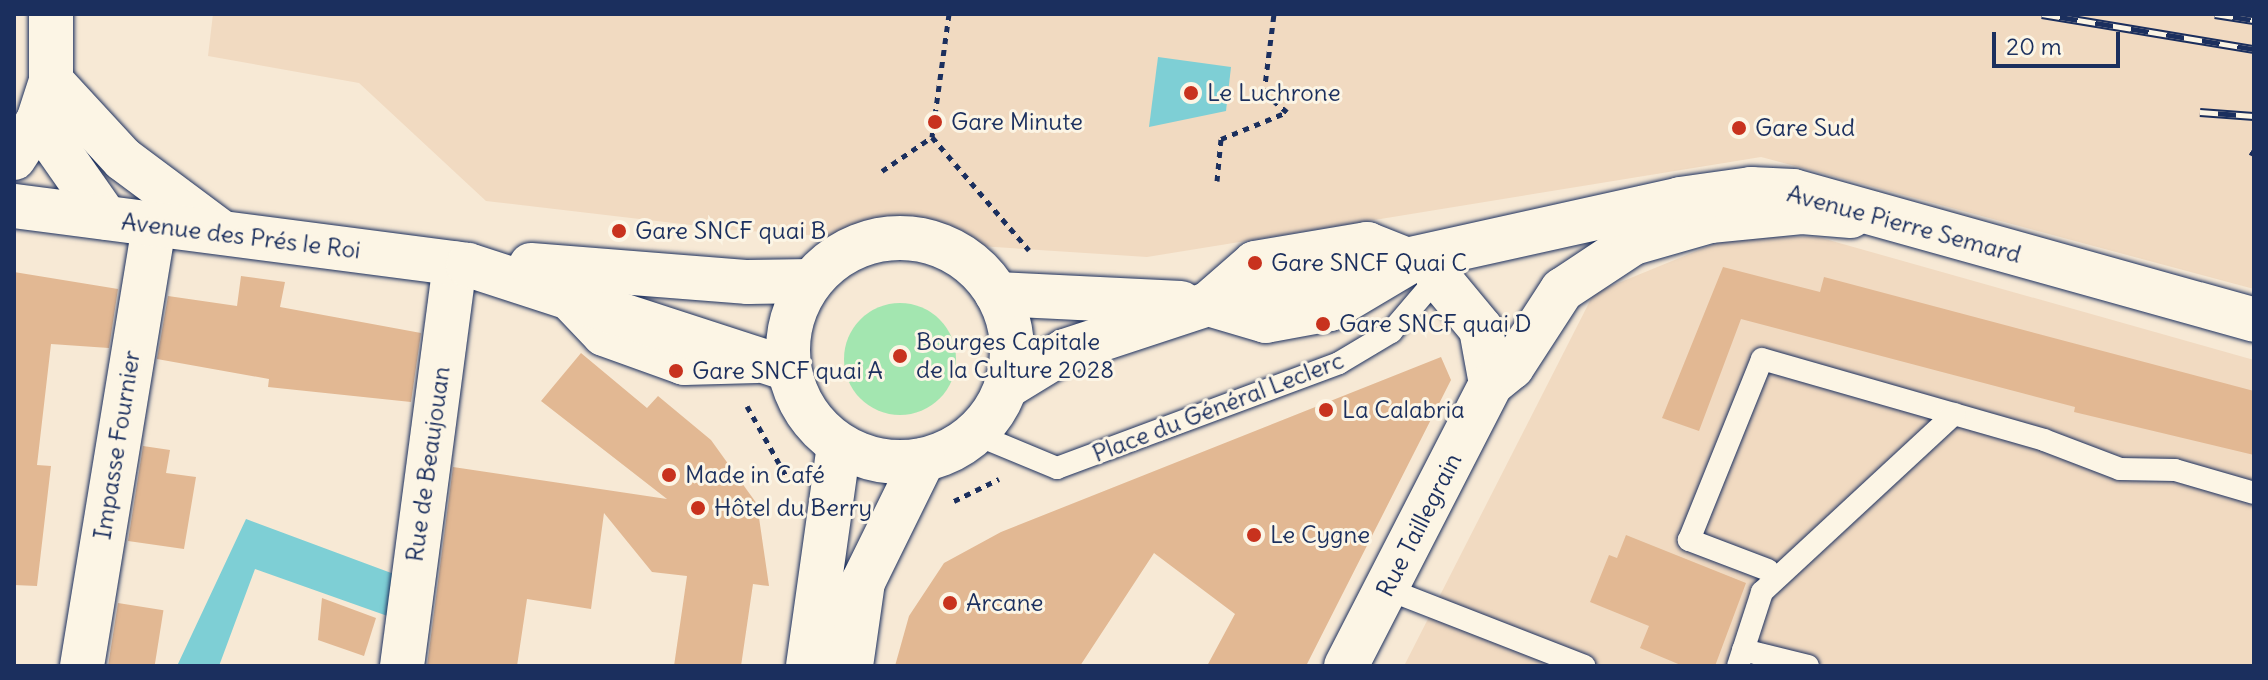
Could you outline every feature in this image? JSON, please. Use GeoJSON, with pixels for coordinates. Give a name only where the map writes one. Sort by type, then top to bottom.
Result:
{"type":"FeatureCollection","features":[{"type":"Feature","properties":{"kind":"main road"},"geometry":{"type":"LineString","coordinates":[[14,158],[38,121],[51,81],[51,14]]}},
{"type":"Feature","properties":{"kind":"main road"},"geometry":{"type":"LineString","coordinates":[[51,81],[123,159],[223,233]]}},
{"type":"Feature","properties":{"kind":"main road"},"geometry":{"type":"LineString","coordinates":[[38,121],[106,218]]}},
{"type":"Feature","properties":{"kind":"main road","name":"Avenue Pierre Semard"},"geometry":{"type":"LineString","coordinates":[[1006,387],[1065,351],[1208,304],[1427,265],[1680,199],[1751,189],[1793,191],[2254,320]]}},
{"type":"Feature","properties":{"kind":"main road","name":"Avenue des Prés le Roi"},"geometry":{"type":"LineString","coordinates":[[14,206],[462,264],[560,280],[811,281]]}},
{"type":"Feature","properties":{"kind":"main road","name":"Rue Taillegrain"},"geometry":{"type":"LineString","coordinates":[[1346,666],[1491,384],[1512,367],[1562,290],[1633,243],[1710,221],[1802,212],[1893,219]]}},
{"type":"Feature","properties":{"kind":"main road","name":"Impasse Fournier"},"geometry":{"type":"LineString","coordinates":[[82,666],[154,224]]}},
{"type":"Feature","properties":{"kind":"main road"},"geometry":{"type":"LineString","coordinates":[[915,239],[963,258],[997,294],[1009,324],[1006,387],[975,434],[923,460],[877,460],[839,445],[813,422],[776,365],[811,281],[861,245],[915,239]]}},
{"type":"Feature","properties":{"kind":"main road","name":"Rue de Beaujouan"},"geometry":{"type":"LineString","coordinates":[[402,666],[462,264]]}},
{"type":"Feature","properties":{"kind":"main road"},"geometry":{"type":"LineString","coordinates":[[1427,265],[1481,329],[1491,384]]}},
{"type":"Feature","properties":{"kind":"main road","name":"Avenue des Prés le Roi"},"geometry":{"type":"LineString","coordinates":[[560,280],[776,365]]}},
{"type":"Feature","properties":{"kind":"main road","name":"Avenue Pierre Semard"},"geometry":{"type":"LineString","coordinates":[[997,294],[1208,304]]}},
{"type":"Feature","properties":{"kind":"main road"},"geometry":{"type":"LineString","coordinates":[[808,666],[839,445]]}},
{"type":"Feature","properties":{"kind":"main road"},"geometry":{"type":"LineString","coordinates":[[851,666],[863,582],[923,460]]}},
{"type":"Feature","properties":{"kind":"lane","name":"Place du Général Leclerc"},"geometry":{"type":"LineString","coordinates":[[975,434],[1057,468],[1339,363],[1391,332],[1427,265]]}},
{"type":"Feature","properties":{"kind":"lane"},"geometry":{"type":"LineString","coordinates":[[1768,570],[1689,540],[1762,359],[1954,414],[2120,469],[2175,470],[2254,493]]}},
{"type":"Feature","properties":{"kind":"lane"},"geometry":{"type":"LineString","coordinates":[[1808,666],[1741,658],[1762,592],[1954,414]]}},
{"type":"Feature","properties":{"kind":"lane"},"geometry":{"type":"LineString","coordinates":[[1387,589],[1585,666]]}},
{"type":"Feature","properties":{"kind":"path"},"geometry":{"type":"LineString","coordinates":[[882,171],[932,137],[949,14]]}},
{"type":"Feature","properties":{"kind":"path"},"geometry":{"type":"LineString","coordinates":[[1217,181],[1221,139],[1287,112],[1264,93],[1274,14]]}},
{"type":"Feature","properties":{"kind":"path"},"geometry":{"type":"LineString","coordinates":[[932,137],[1030,250]]}},
{"type":"Feature","properties":{"kind":"shaded area"},"geometry":{"type":"Polygon","coordinates":[[[213,14],[2254,14],[2254,289],[1761,157],[1147,257],[733,230],[486,201],[359,83],[208,56],[213,14]]]}},
{"type":"Feature","properties":{"kind":"shaded area"},"geometry":{"type":"Polygon","coordinates":[[[1733,236],[1818,237],[2254,360],[2254,666],[1404,666],[1594,293],[1733,236]]]}},
{"type":"Feature","properties":{"kind":"green space","name":"Bourges Capitale de la Culture 2028"},"geometry":{"type":"Polygon","coordinates":[[[900,303],[921,307],[940,319],[952,338],[956,359],[952,380],[940,399],[921,411],[900,415],[879,411],[860,399],[848,380],[844,359],[848,338],[860,319],[879,307],[900,303]]]}},
{"type":"Feature","properties":{"kind":"water"},"geometry":{"type":"Polygon","coordinates":[[[1158,57],[1231,67],[1226,111],[1149,127],[1158,57]]]}},
{"type":"Feature","properties":{"kind":"water"},"geometry":{"type":"Polygon","coordinates":[[[246,519],[402,577],[396,619],[255,569],[219,666],[177,666],[246,519]]]}},
{"type":"Feature","properties":{"kind":"building"},"geometry":{"type":"Polygon","coordinates":[[[1723,267],[1820,292],[1824,277],[2254,391],[2254,455],[2074,412],[2075,407],[1741,319],[1699,431],[1662,418],[1723,267]]]}},
{"type":"Feature","properties":{"kind":"building"},"geometry":{"type":"Polygon","coordinates":[[[14,272],[118,289],[109,348],[51,344],[37,465],[51,466],[37,586],[14,585],[14,272]]]}},
{"type":"Feature","properties":{"kind":"building"},"geometry":{"type":"Polygon","coordinates":[[[241,276],[285,282],[280,307],[421,333],[411,402],[268,387],[269,379],[157,359],[168,296],[237,306],[241,276]]]}},
{"type":"Feature","properties":{"kind":"building"},"geometry":{"type":"Polygon","coordinates":[[[581,353],[647,408],[658,396],[711,440],[757,504],[769,586],[753,584],[741,666],[674,666],[687,576],[652,572],[604,513],[591,609],[527,599],[517,666],[427,666],[453,467],[667,499],[541,401],[581,353]]]}},
{"type":"Feature","properties":{"kind":"building"},"geometry":{"type":"Polygon","coordinates":[[[1441,357],[1451,380],[1306,666],[1207,666],[1235,614],[1154,553],[1080,666],[895,666],[909,616],[944,563],[1001,532],[1441,357]]]}},
{"type":"Feature","properties":{"kind":"building"},"geometry":{"type":"Polygon","coordinates":[[[143,446],[170,450],[166,473],[196,477],[184,549],[128,541],[143,446]]]}},
{"type":"Feature","properties":{"kind":"building"},"geometry":{"type":"Polygon","coordinates":[[[1626,535],[1746,583],[1715,666],[1683,666],[1640,648],[1649,626],[1590,602],[1609,555],[1617,558],[1626,535]]]}},
{"type":"Feature","properties":{"kind":"building"},"geometry":{"type":"Polygon","coordinates":[[[322,598],[376,618],[364,656],[318,640],[322,598]]]}},
{"type":"Feature","properties":{"kind":"building"},"geometry":{"type":"Polygon","coordinates":[[[118,603],[163,610],[155,666],[108,666],[118,603]]]}},
{"type":"Feature","properties":{"kind":"railway"},"geometry":{"type":"LineString","coordinates":[[2042,14],[2254,49]]}},
{"type":"Feature","properties":{"kind":"railway"},"geometry":{"type":"LineString","coordinates":[[2215,14],[2254,20]]}},
{"type":"Feature","properties":{"kind":"railway"},"geometry":{"type":"LineString","coordinates":[[2200,112],[2254,116]]}},
{"type":"Feature","properties":{"kind":"place","name":"Le Luchrone"},"geometry":{"type":"Point","coordinates":[1191,93]}},
{"type":"Feature","properties":{"kind":"place","name":"Gare Minute"},"geometry":{"type":"Point","coordinates":[935,122]}},
{"type":"Feature","properties":{"kind":"place","name":"Gare Sud"},"geometry":{"type":"Point","coordinates":[1739,128]}},
{"type":"Feature","properties":{"kind":"place","name":"Gare SNCF quai B"},"geometry":{"type":"Point","coordinates":[619,231]}},
{"type":"Feature","properties":{"kind":"place","name":"Gare SNCF Quai C"},"geometry":{"type":"Point","coordinates":[1255,263]}},
{"type":"Feature","properties":{"kind":"place","name":"Gare SNCF quai D"},"geometry":{"type":"Point","coordinates":[1323,324]}},
{"type":"Feature","properties":{"kind":"place","name":"Bourges Capitale de la Culture 2028"},"geometry":{"type":"Point","coordinates":[900,356]}},
{"type":"Feature","properties":{"kind":"place","name":"Gare SNCF quai A"},"geometry":{"type":"Point","coordinates":[676,371]}},
{"type":"Feature","properties":{"kind":"place","name":"La Calabria"},"geometry":{"type":"Point","coordinates":[1326,410]}},
{"type":"Feature","properties":{"kind":"place","name":"Made in Café"},"geometry":{"type":"Point","coordinates":[669,475]}},
{"type":"Feature","properties":{"kind":"place","name":"Hôtel du Berry"},"geometry":{"type":"Point","coordinates":[698,508]}},
{"type":"Feature","properties":{"kind":"place","name":"Le Cygne"},"geometry":{"type":"Point","coordinates":[1254,535]}},
{"type":"Feature","properties":{"kind":"place","name":"Arcane"},"geometry":{"type":"Point","coordinates":[950,603]}}]}
